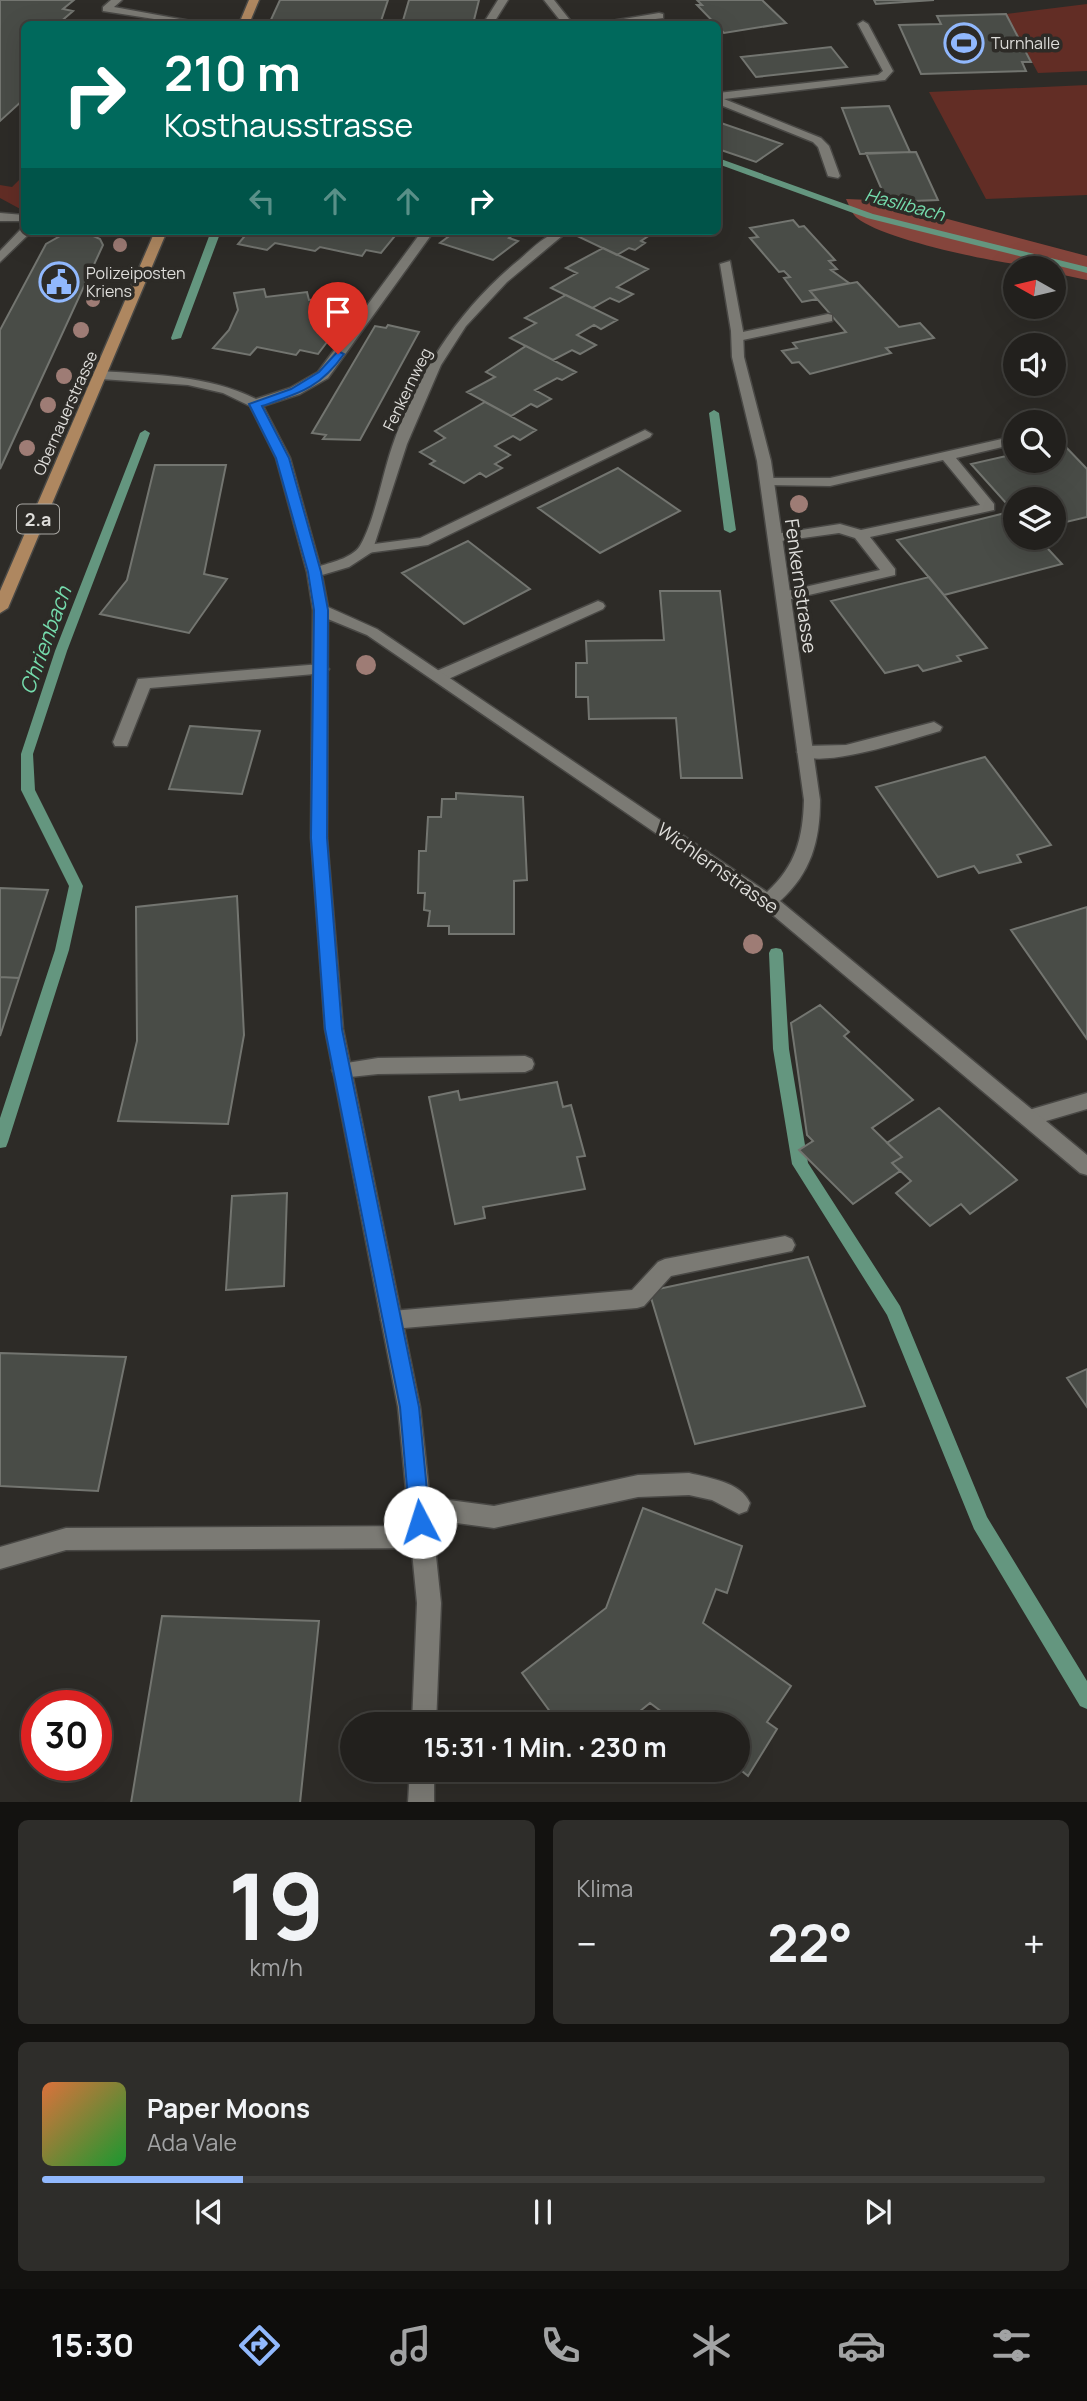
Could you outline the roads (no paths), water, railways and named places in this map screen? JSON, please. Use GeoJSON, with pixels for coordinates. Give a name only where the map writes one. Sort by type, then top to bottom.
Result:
{"type":"FeatureCollection","features":[{"type":"Feature","properties":{"kind":"main road"},"geometry":{"type":"LineString","coordinates":[[245,21],[254,0]]}},
{"type":"Feature","properties":{"kind":"main road","name":"Obernauerstrasse"},"geometry":{"type":"LineString","coordinates":[[0,608],[159,235]]}},
{"type":"Feature","properties":{"kind":"street"},"geometry":{"type":"LineString","coordinates":[[117,0],[106,9],[183,21]]}},
{"type":"Feature","properties":{"kind":"street"},"geometry":{"type":"LineString","coordinates":[[490,21],[503,0]]}},
{"type":"Feature","properties":{"kind":"street"},"geometry":{"type":"LineString","coordinates":[[549,0],[566,21]]}},
{"type":"Feature","properties":{"kind":"street"},"geometry":{"type":"LineString","coordinates":[[622,21],[659,16]]}},
{"type":"Feature","properties":{"kind":"street"},"geometry":{"type":"LineString","coordinates":[[721,98],[881,78],[888,71],[885,61],[863,24]]}},
{"type":"Feature","properties":{"kind":"street"},"geometry":{"type":"LineString","coordinates":[[721,99],[817,140],[823,146],[834,176]]}},
{"type":"Feature","properties":{"kind":"street"},"geometry":{"type":"LineString","coordinates":[[0,217],[21,218]]}},
{"type":"Feature","properties":{"kind":"street"},"geometry":{"type":"LineString","coordinates":[[0,258],[22,235]]}},
{"type":"Feature","properties":{"kind":"street"},"geometry":{"type":"LineString","coordinates":[[255,404],[295,391],[323,374],[425,235]]}},
{"type":"Feature","properties":{"kind":"street","name":"Fenkernweg"},"geometry":{"type":"LineString","coordinates":[[367,549],[400,444],[448,345],[461,324],[503,279],[557,235]]}},
{"type":"Feature","properties":{"kind":"street","name":"Fenkernstrasse"},"geometry":{"type":"LineString","coordinates":[[726,264],[738,357],[767,481],[813,828],[792,882],[768,901]]}},
{"type":"Feature","properties":{"kind":"street"},"geometry":{"type":"LineString","coordinates":[[737,337],[828,318]]}},
{"type":"Feature","properties":{"kind":"street"},"geometry":{"type":"LineString","coordinates":[[101,374],[187,381],[227,390],[255,404],[283,458],[314,572],[321,610],[319,838],[334,1029],[410,1407],[429,1603],[424,1712]]}},
{"type":"Feature","properties":{"kind":"street"},"geometry":{"type":"LineString","coordinates":[[314,572],[344,564],[367,549],[423,542],[645,433]]}},
{"type":"Feature","properties":{"kind":"street"},"geometry":{"type":"LineString","coordinates":[[767,481],[830,482],[1003,443]]}},
{"type":"Feature","properties":{"kind":"street"},"geometry":{"type":"LineString","coordinates":[[775,538],[840,528],[860,535],[989,507],[947,456]]}},
{"type":"Feature","properties":{"kind":"street"},"geometry":{"type":"LineString","coordinates":[[783,596],[890,572],[860,535]]}},
{"type":"Feature","properties":{"kind":"street"},"geometry":{"type":"LineString","coordinates":[[438,677],[598,606]]}},
{"type":"Feature","properties":{"kind":"street","name":"Wichlernstrasse"},"geometry":{"type":"LineString","coordinates":[[321,610],[372,632],[768,901],[1087,1167]]}},
{"type":"Feature","properties":{"kind":"street"},"geometry":{"type":"LineString","coordinates":[[121,742],[145,683],[321,668]]}},
{"type":"Feature","properties":{"kind":"street"},"geometry":{"type":"LineString","coordinates":[[805,752],[846,751],[934,727]]}},
{"type":"Feature","properties":{"kind":"street"},"geometry":{"type":"LineString","coordinates":[[341,1070],[377,1066],[525,1064]]}},
{"type":"Feature","properties":{"kind":"street"},"geometry":{"type":"LineString","coordinates":[[1028,1118],[1087,1101]]}},
{"type":"Feature","properties":{"kind":"street"},"geometry":{"type":"LineString","coordinates":[[392,1320],[637,1298],[665,1268],[785,1245]]}},
{"type":"Feature","properties":{"kind":"street"},"geometry":{"type":"LineString","coordinates":[[419,1507],[494,1517],[638,1486],[688,1484],[716,1490],[738,1503]]}},
{"type":"Feature","properties":{"kind":"street"},"geometry":{"type":"LineString","coordinates":[[0,1558],[66,1539],[422,1536]]}},
{"type":"Feature","properties":{"kind":"street"},"geometry":{"type":"LineString","coordinates":[[421,1802],[422,1782]]}},
{"type":"Feature","properties":{"kind":"waterway","name":"Haslibach"},"geometry":{"type":"LineString","coordinates":[[721,162],[870,216],[1087,270]]}},
{"type":"Feature","properties":{"kind":"waterway","name":"Chrienbach"},"geometry":{"type":"LineString","coordinates":[[176,338],[215,235]]}},
{"type":"Feature","properties":{"kind":"waterway"},"geometry":{"type":"LineString","coordinates":[[714,413],[730,530]]}},
{"type":"Feature","properties":{"kind":"waterway","name":"Chrienbach"},"geometry":{"type":"LineString","coordinates":[[0,1142],[62,950],[76,886],[28,790],[27,754],[61,651],[145,433]]}},
{"type":"Feature","properties":{"kind":"waterway"},"geometry":{"type":"LineString","coordinates":[[776,953],[781,1049],[800,1164],[894,1311],[980,1523],[1087,1699]]}},
{"type":"Feature","properties":{"kind":"place","name":"Turnhalle"},"geometry":{"type":"Point","coordinates":[964,43]}},
{"type":"Feature","properties":{"kind":"place","name":"Polizeiposten Kriens"},"geometry":{"type":"Point","coordinates":[59,282]}}]}
